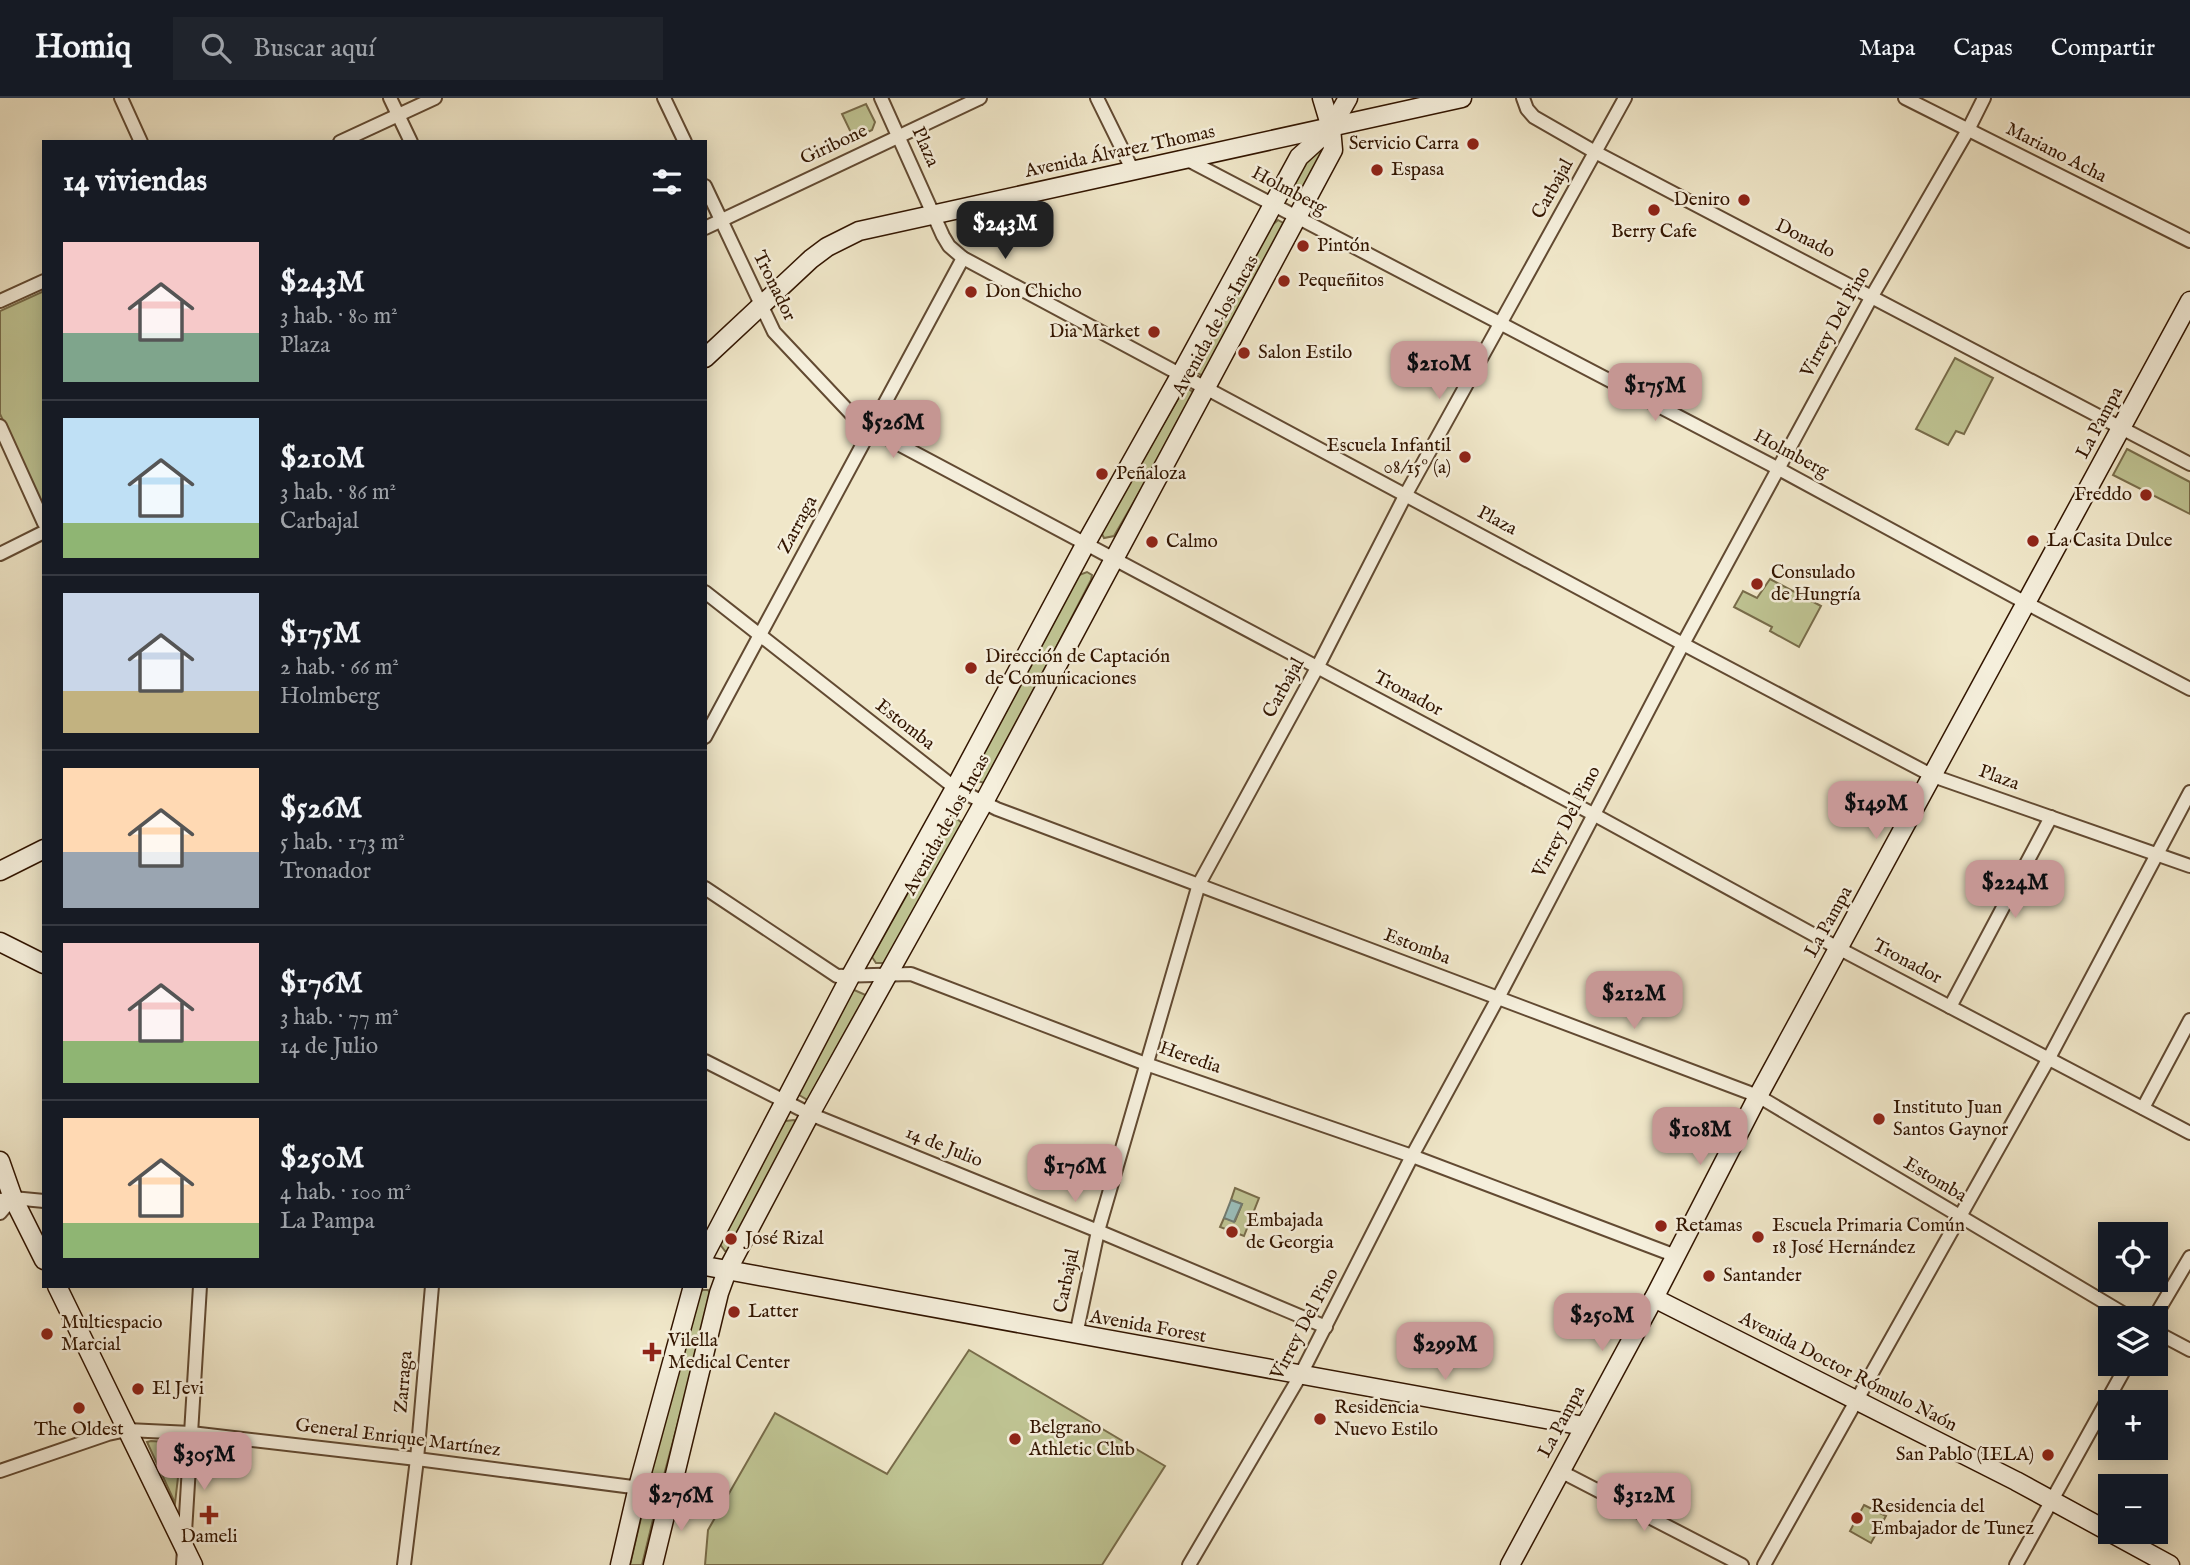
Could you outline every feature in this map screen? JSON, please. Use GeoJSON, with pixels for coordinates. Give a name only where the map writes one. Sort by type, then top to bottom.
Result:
{"type":"FeatureCollection","features":[{"type":"Feature","properties":{"kind":"main road"},"geometry":{"type":"LineString","coordinates":[[1322,98],[1331,128]]}},
{"type":"Feature","properties":{"kind":"main road","name":"Avenida de los Incas"},"geometry":{"type":"LineString","coordinates":[[707,1250],[850,977],[1299,157],[1331,128],[1348,98]]}},
{"type":"Feature","properties":{"kind":"main road","name":"Avenida Álvarez Thomas"},"geometry":{"type":"LineString","coordinates":[[707,356],[811,259],[843,238],[874,227],[1462,98]]}},
{"type":"Feature","properties":{"kind":"main road","name":"Avenida de los Incas"},"geometry":{"type":"LineString","coordinates":[[653,1565],[719,1293],[727,1271],[810,1114],[984,802],[1298,218],[1333,150],[1331,128]]}},
{"type":"Feature","properties":{"kind":"main road","name":"La Pampa"},"geometry":{"type":"LineString","coordinates":[[1510,1565],[1654,1298],[1758,1096],[2190,301]]}},
{"type":"Feature","properties":{"kind":"main road"},"geometry":{"type":"LineString","coordinates":[[0,871],[42,850]]}},
{"type":"Feature","properties":{"kind":"main road"},"geometry":{"type":"LineString","coordinates":[[0,942],[42,963]]}},
{"type":"Feature","properties":{"kind":"main road"},"geometry":{"type":"LineString","coordinates":[[0,1161],[7,1199],[42,1257]]}},
{"type":"Feature","properties":{"kind":"main road","name":"Avenida Forest"},"geometry":{"type":"LineString","coordinates":[[707,1266],[1584,1426]]}},
{"type":"Feature","properties":{"kind":"main road"},"geometry":{"type":"LineString","coordinates":[[58,1288],[127,1430],[184,1557],[193,1565]]}},
{"type":"Feature","properties":{"kind":"main road"},"geometry":{"type":"LineString","coordinates":[[620,1565],[638,1486],[692,1288]]}},
{"type":"Feature","properties":{"kind":"main road","name":"Avenida Doctor Rómulo Naón"},"geometry":{"type":"LineString","coordinates":[[1654,1298],[2052,1500],[2170,1565]]}},
{"type":"Feature","properties":{"kind":"street"},"geometry":{"type":"LineString","coordinates":[[121,98],[140,140]]}},
{"type":"Feature","properties":{"kind":"street"},"geometry":{"type":"LineString","coordinates":[[390,98],[410,140]]}},
{"type":"Feature","properties":{"kind":"street"},"geometry":{"type":"LineString","coordinates":[[344,140],[435,98]]}},
{"type":"Feature","properties":{"kind":"street"},"geometry":{"type":"LineString","coordinates":[[664,98],[684,140]]}},
{"type":"Feature","properties":{"kind":"street","name":"Plaza"},"geometry":{"type":"LineString","coordinates":[[881,98],[949,246],[963,258],[1933,776],[2190,866]]}},
{"type":"Feature","properties":{"kind":"street","name":"Giribone"},"geometry":{"type":"LineString","coordinates":[[707,227],[980,98]]}},
{"type":"Feature","properties":{"kind":"street"},"geometry":{"type":"LineString","coordinates":[[1097,98],[1133,171]]}},
{"type":"Feature","properties":{"kind":"street","name":"Donado"},"geometry":{"type":"LineString","coordinates":[[1523,98],[1534,117],[1595,152],[2190,464]]}},
{"type":"Feature","properties":{"kind":"street","name":"Carbajal"},"geometry":{"type":"LineString","coordinates":[[1076,1335],[1098,1231],[1199,884],[1317,668],[1406,494],[1625,98]]}},
{"type":"Feature","properties":{"kind":"street","name":"Mariano Acha"},"geometry":{"type":"LineString","coordinates":[[1905,98],[2190,242]]}},
{"type":"Feature","properties":{"kind":"street","name":"Virrey Del Pino"},"geometry":{"type":"LineString","coordinates":[[1189,1565],[1300,1376],[1412,1156],[1777,468],[1984,98]]}},
{"type":"Feature","properties":{"kind":"street","name":"Holmberg"},"geometry":{"type":"LineString","coordinates":[[1186,159],[1777,468],[2190,690]]}},
{"type":"Feature","properties":{"kind":"street","name":"Tronador"},"geometry":{"type":"LineString","coordinates":[[707,190],[761,307],[781,341],[855,418],[870,429],[1114,557],[1838,948],[2190,1133]]}},
{"type":"Feature","properties":{"kind":"street","name":"Zarraga"},"geometry":{"type":"LineString","coordinates":[[707,733],[963,258]]}},
{"type":"Feature","properties":{"kind":"street"},"geometry":{"type":"LineString","coordinates":[[0,301],[42,282]]}},
{"type":"Feature","properties":{"kind":"street"},"geometry":{"type":"LineString","coordinates":[[0,426],[42,519]]}},
{"type":"Feature","properties":{"kind":"street"},"geometry":{"type":"LineString","coordinates":[[0,554],[42,533]]}},
{"type":"Feature","properties":{"kind":"street","name":"Estomba"},"geometry":{"type":"LineString","coordinates":[[707,594],[955,788],[984,802],[1758,1096],[2111,1306]]}},
{"type":"Feature","properties":{"kind":"street"},"geometry":{"type":"LineString","coordinates":[[1764,1565],[2049,1058],[2190,792]]}},
{"type":"Feature","properties":{"kind":"street"},"geometry":{"type":"LineString","coordinates":[[1950,1007],[2051,817]]}},
{"type":"Feature","properties":{"kind":"street","name":"Heredia"},"geometry":{"type":"LineString","coordinates":[[707,889],[837,976],[911,974],[1146,1063],[1412,1156],[1676,1256]]}},
{"type":"Feature","properties":{"kind":"street"},"geometry":{"type":"LineString","coordinates":[[2143,1108],[2190,1020]]}},
{"type":"Feature","properties":{"kind":"street","name":"14 de Julio"},"geometry":{"type":"LineString","coordinates":[[707,1062],[810,1114],[1326,1327]]}},
{"type":"Feature","properties":{"kind":"street"},"geometry":{"type":"LineString","coordinates":[[0,1213],[7,1199],[42,1200]]}},
{"type":"Feature","properties":{"kind":"street"},"geometry":{"type":"LineString","coordinates":[[2161,1306],[2190,1257]]}},
{"type":"Feature","properties":{"kind":"street"},"geometry":{"type":"LineString","coordinates":[[184,1557],[200,1288]]}},
{"type":"Feature","properties":{"kind":"street","name":"Zarraga"},"geometry":{"type":"LineString","coordinates":[[404,1565],[417,1459],[432,1288]]}},
{"type":"Feature","properties":{"kind":"street"},"geometry":{"type":"LineString","coordinates":[[2168,1338],[2190,1350]]}},
{"type":"Feature","properties":{"kind":"street"},"geometry":{"type":"LineString","coordinates":[[2016,1565],[2121,1376]]}},
{"type":"Feature","properties":{"kind":"street","name":"General Enrique Martínez"},"geometry":{"type":"LineString","coordinates":[[0,1471],[127,1430],[191,1433],[671,1492]]}},
{"type":"Feature","properties":{"kind":"street"},"geometry":{"type":"LineString","coordinates":[[1560,1471],[1742,1565]]}},
{"type":"Feature","properties":{"kind":"green space"},"geometry":{"type":"Polygon","coordinates":[[[866,104],[875,122],[872,130],[854,139],[842,114],[866,104]]]}},
{"type":"Feature","properties":{"kind":"green space"},"geometry":{"type":"Polygon","coordinates":[[[1317,149],[1324,152],[1298,198],[1295,198],[1291,189],[1311,151],[1317,149]]]}},
{"type":"Feature","properties":{"kind":"green space"},"geometry":{"type":"Polygon","coordinates":[[[1278,220],[1285,224],[1206,374],[1201,375],[1196,372],[1195,364],[1270,227],[1278,220]]]}},
{"type":"Feature","properties":{"kind":"green space"},"geometry":{"type":"Polygon","coordinates":[[[42,292],[42,506],[0,414],[0,311],[42,292]]]}},
{"type":"Feature","properties":{"kind":"green space"},"geometry":{"type":"Polygon","coordinates":[[[1955,358],[1993,378],[1964,434],[1956,431],[1948,445],[1916,429],[1955,358]]]}},
{"type":"Feature","properties":{"kind":"green space"},"geometry":{"type":"Polygon","coordinates":[[[1187,388],[1193,392],[1194,398],[1114,536],[1104,538],[1101,532],[1182,392],[1187,388]]]}},
{"type":"Feature","properties":{"kind":"green space"},"geometry":{"type":"Polygon","coordinates":[[[2127,449],[2190,482],[2190,514],[2113,475],[2127,449]]]}},
{"type":"Feature","properties":{"kind":"green space"},"geometry":{"type":"Polygon","coordinates":[[[1087,572],[1092,575],[1091,580],[988,779],[985,783],[977,781],[973,772],[1079,575],[1087,572]]]}},
{"type":"Feature","properties":{"kind":"green space"},"geometry":{"type":"Polygon","coordinates":[[[1770,579],[1821,606],[1799,647],[1770,631],[1772,627],[1734,607],[1743,591],[1757,598],[1770,579]]]}},
{"type":"Feature","properties":{"kind":"green space"},"geometry":{"type":"Polygon","coordinates":[[[956,818],[962,823],[961,830],[887,963],[876,963],[872,957],[947,823],[956,818]]]}},
{"type":"Feature","properties":{"kind":"green space"},"geometry":{"type":"Polygon","coordinates":[[[852,989],[870,997],[811,1102],[794,1092],[852,989]]]}},
{"type":"Feature","properties":{"kind":"green space"},"geometry":{"type":"Polygon","coordinates":[[[794,1120],[798,1126],[728,1251],[725,1251],[719,1243],[785,1121],[794,1120]]]}},
{"type":"Feature","properties":{"kind":"green space"},"geometry":{"type":"Polygon","coordinates":[[[1235,1188],[1259,1198],[1244,1236],[1220,1227],[1224,1218],[1235,1221],[1242,1204],[1231,1200],[1235,1188]]]}},
{"type":"Feature","properties":{"kind":"green space"},"geometry":{"type":"Polygon","coordinates":[[[708,1290],[712,1296],[664,1475],[655,1476],[649,1470],[698,1292],[708,1290]]]}},
{"type":"Feature","properties":{"kind":"green space","name":"Belgrano Athletic Club"},"geometry":{"type":"Polygon","coordinates":[[[969,1350],[1165,1466],[1102,1565],[705,1565],[708,1530],[775,1413],[887,1474],[969,1350]]]}},
{"type":"Feature","properties":{"kind":"green space"},"geometry":{"type":"Polygon","coordinates":[[[147,1442],[182,1443],[175,1503],[147,1442]]]}},
{"type":"Feature","properties":{"kind":"green space"},"geometry":{"type":"Polygon","coordinates":[[[644,1505],[656,1507],[642,1565],[630,1565],[644,1505]]]}},
{"type":"Feature","properties":{"kind":"green space"},"geometry":{"type":"Polygon","coordinates":[[[1864,1505],[1886,1516],[1871,1543],[1850,1531],[1864,1505]]]}},
{"type":"Feature","properties":{"kind":"water"},"geometry":{"type":"Polygon","coordinates":[[[1231,1200],[1242,1204],[1234,1222],[1224,1218],[1231,1200]]]}},
{"type":"Feature","properties":{"kind":"place","name":"Servicio Carra"},"geometry":{"type":"Point","coordinates":[1473,144]}},
{"type":"Feature","properties":{"kind":"place","name":"Espasa"},"geometry":{"type":"Point","coordinates":[1377,170]}},
{"type":"Feature","properties":{"kind":"place","name":"Deniro"},"geometry":{"type":"Point","coordinates":[1744,200]}},
{"type":"Feature","properties":{"kind":"place","name":"Berry Cafe"},"geometry":{"type":"Point","coordinates":[1654,210]}},
{"type":"Feature","properties":{"kind":"place","name":"Pintón"},"geometry":{"type":"Point","coordinates":[1303,246]}},
{"type":"Feature","properties":{"kind":"place","name":"Pequeñitos"},"geometry":{"type":"Point","coordinates":[1284,281]}},
{"type":"Feature","properties":{"kind":"place","name":"Don Chicho"},"geometry":{"type":"Point","coordinates":[971,292]}},
{"type":"Feature","properties":{"kind":"place","name":"Dia Market"},"geometry":{"type":"Point","coordinates":[1154,332]}},
{"type":"Feature","properties":{"kind":"place","name":"Salon Estilo"},"geometry":{"type":"Point","coordinates":[1244,353]}},
{"type":"Feature","properties":{"kind":"place","name":"Escuela Infantil 08/15º (a)"},"geometry":{"type":"Point","coordinates":[1465,457]}},
{"type":"Feature","properties":{"kind":"place","name":"Peñaloza"},"geometry":{"type":"Point","coordinates":[1102,474]}},
{"type":"Feature","properties":{"kind":"place","name":"Freddo"},"geometry":{"type":"Point","coordinates":[2146,495]}},
{"type":"Feature","properties":{"kind":"place","name":"La Casita Dulce"},"geometry":{"type":"Point","coordinates":[2033,541]}},
{"type":"Feature","properties":{"kind":"place","name":"Calmo"},"geometry":{"type":"Point","coordinates":[1152,542]}},
{"type":"Feature","properties":{"kind":"place","name":"Consulado de Hungría"},"geometry":{"type":"Point","coordinates":[1757,584]}},
{"type":"Feature","properties":{"kind":"place","name":"Dirección de Captación de Comunicaciones"},"geometry":{"type":"Point","coordinates":[971,668]}},
{"type":"Feature","properties":{"kind":"place","name":"Instituto Juan Santos Gaynor"},"geometry":{"type":"Point","coordinates":[1879,1119]}},
{"type":"Feature","properties":{"kind":"place","name":"Retamas"},"geometry":{"type":"Point","coordinates":[1661,1226]}},
{"type":"Feature","properties":{"kind":"place","name":"Embajada de Georgia"},"geometry":{"type":"Point","coordinates":[1232,1232]}},
{"type":"Feature","properties":{"kind":"place","name":"Escuela Primaria Común 18 José Hernández"},"geometry":{"type":"Point","coordinates":[1758,1237]}},
{"type":"Feature","properties":{"kind":"place","name":"José Rizal"},"geometry":{"type":"Point","coordinates":[731,1239]}},
{"type":"Feature","properties":{"kind":"place","name":"Santander"},"geometry":{"type":"Point","coordinates":[1709,1276]}},
{"type":"Feature","properties":{"kind":"place","name":"Latter"},"geometry":{"type":"Point","coordinates":[734,1312]}},
{"type":"Feature","properties":{"kind":"place","name":"Multiespacio Marcial"},"geometry":{"type":"Point","coordinates":[47,1334]}},
{"type":"Feature","properties":{"kind":"place","name":"Vilella Medical Center"},"geometry":{"type":"Point","coordinates":[652,1352]}},
{"type":"Feature","properties":{"kind":"place","name":"El Jevi"},"geometry":{"type":"Point","coordinates":[138,1389]}},
{"type":"Feature","properties":{"kind":"place","name":"The Oldest"},"geometry":{"type":"Point","coordinates":[79,1408]}},
{"type":"Feature","properties":{"kind":"place","name":"Residencia Nuevo Estilo"},"geometry":{"type":"Point","coordinates":[1320,1419]}},
{"type":"Feature","properties":{"kind":"place","name":"Belgrano Athletic Club"},"geometry":{"type":"Point","coordinates":[1015,1439]}},
{"type":"Feature","properties":{"kind":"place","name":"San Pablo (IELA)"},"geometry":{"type":"Point","coordinates":[2048,1455]}},
{"type":"Feature","properties":{"kind":"place","name":"Dameli"},"geometry":{"type":"Point","coordinates":[209,1515]}},
{"type":"Feature","properties":{"kind":"place","name":"Residencia del Embajador de Tunez"},"geometry":{"type":"Point","coordinates":[1857,1518]}}]}
